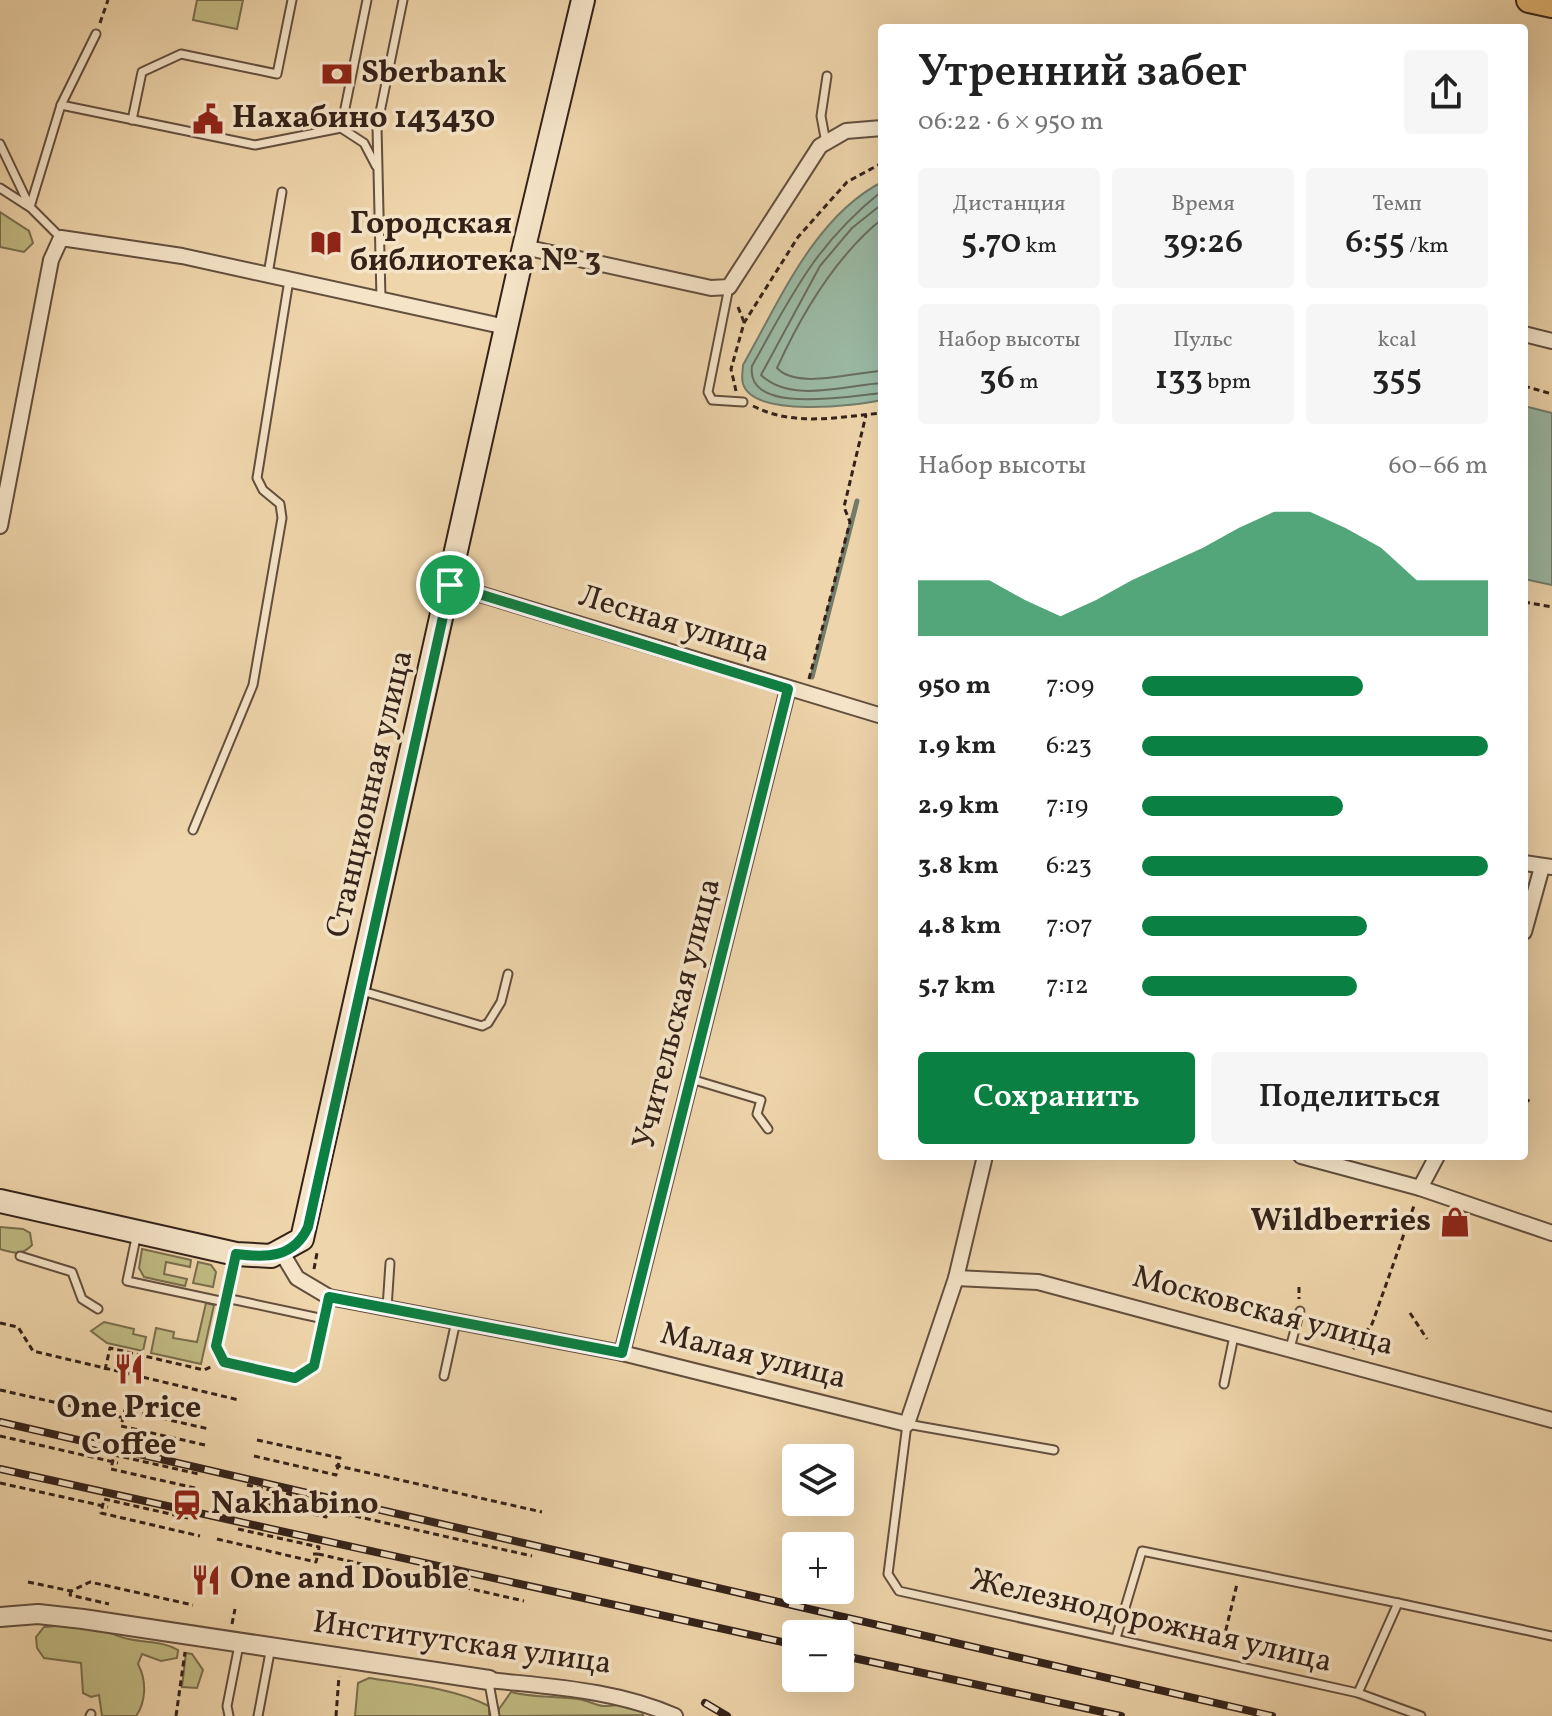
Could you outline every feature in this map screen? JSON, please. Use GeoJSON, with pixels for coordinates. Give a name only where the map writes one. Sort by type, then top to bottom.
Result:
{"type":"FeatureCollection","features":[{"type":"Feature","properties":{"kind":"main road","name":"Станционная улица"},"geometry":{"type":"LineString","coordinates":[[282,1253],[302,1239],[308,1227],[506,327],[583,0]]}},
{"type":"Feature","properties":{"kind":"main road"},"geometry":{"type":"LineString","coordinates":[[1529,0],[1552,5]]}},
{"type":"Feature","properties":{"kind":"main road"},"geometry":{"type":"LineString","coordinates":[[0,1201],[236,1254],[258,1257],[282,1253]]}},
{"type":"Feature","properties":{"kind":"street"},"geometry":{"type":"LineString","coordinates":[[524,247],[711,288],[729,287],[820,146],[846,131],[878,128]]}},
{"type":"Feature","properties":{"kind":"street"},"geometry":{"type":"LineString","coordinates":[[0,526],[51,260],[61,238],[290,278],[506,327]]}},
{"type":"Feature","properties":{"kind":"street"},"geometry":{"type":"LineString","coordinates":[[1528,335],[1552,341]]}},
{"type":"Feature","properties":{"kind":"street","name":"Лесная улица"},"geometry":{"type":"LineString","coordinates":[[450,585],[878,715]]}},
{"type":"Feature","properties":{"kind":"street","name":"Учительская улица"},"geometry":{"type":"LineString","coordinates":[[622,1353],[788,689]]}},
{"type":"Feature","properties":{"kind":"street"},"geometry":{"type":"LineString","coordinates":[[1528,921],[1547,867]]}},
{"type":"Feature","properties":{"kind":"street"},"geometry":{"type":"LineString","coordinates":[[907,1424],[956,1278],[984,1160]]}},
{"type":"Feature","properties":{"kind":"street"},"geometry":{"type":"LineString","coordinates":[[1316,1160],[1420,1188],[1552,1233]]}},
{"type":"Feature","properties":{"kind":"street"},"geometry":{"type":"LineString","coordinates":[[1420,1188],[1435,1160]]}},
{"type":"Feature","properties":{"kind":"street","name":"Малая улица"},"geometry":{"type":"LineString","coordinates":[[282,1253],[297,1278],[329,1297],[622,1353],[907,1424]]}},
{"type":"Feature","properties":{"kind":"street","name":"Московская улица"},"geometry":{"type":"LineString","coordinates":[[956,1278],[1038,1282],[1552,1420]]}},
{"type":"Feature","properties":{"kind":"street","name":"Институтская улица"},"geometry":{"type":"LineString","coordinates":[[0,1617],[58,1616],[489,1680],[596,1692],[643,1702],[675,1716]]}},
{"type":"Feature","properties":{"kind":"lane"},"geometry":{"type":"LineString","coordinates":[[132,120],[142,72],[181,54],[277,74],[292,0]]}},
{"type":"Feature","properties":{"kind":"lane"},"geometry":{"type":"LineString","coordinates":[[341,128],[367,0]]}},
{"type":"Feature","properties":{"kind":"lane"},"geometry":{"type":"LineString","coordinates":[[381,301],[377,127],[403,0]]}},
{"type":"Feature","properties":{"kind":"lane"},"geometry":{"type":"LineString","coordinates":[[30,207],[61,105],[96,34]]}},
{"type":"Feature","properties":{"kind":"lane"},"geometry":{"type":"LineString","coordinates":[[826,143],[821,116],[827,76]]}},
{"type":"Feature","properties":{"kind":"lane"},"geometry":{"type":"LineString","coordinates":[[61,105],[255,145],[341,128],[364,143],[376,167]]}},
{"type":"Feature","properties":{"kind":"lane"},"geometry":{"type":"LineString","coordinates":[[0,144],[30,207]]}},
{"type":"Feature","properties":{"kind":"lane"},"geometry":{"type":"LineString","coordinates":[[0,188],[30,207],[61,238]]}},
{"type":"Feature","properties":{"kind":"lane"},"geometry":{"type":"LineString","coordinates":[[268,274],[282,192]]}},
{"type":"Feature","properties":{"kind":"lane"},"geometry":{"type":"LineString","coordinates":[[193,830],[253,685],[259,654],[282,518],[280,504],[263,490],[257,478],[290,278]]}},
{"type":"Feature","properties":{"kind":"lane"},"geometry":{"type":"LineString","coordinates":[[729,287],[708,392],[712,400],[743,402]]}},
{"type":"Feature","properties":{"kind":"lane"},"geometry":{"type":"LineString","coordinates":[[360,990],[482,1026],[488,1023],[501,1002],[508,974]]}},
{"type":"Feature","properties":{"kind":"lane"},"geometry":{"type":"LineString","coordinates":[[691,1079],[761,1100],[757,1114],[768,1129]]}},
{"type":"Feature","properties":{"kind":"lane"},"geometry":{"type":"LineString","coordinates":[[137,1232],[127,1281],[324,1319]]}},
{"type":"Feature","properties":{"kind":"lane"},"geometry":{"type":"LineString","coordinates":[[236,1254],[216,1346],[224,1362],[295,1378],[314,1366],[329,1297]]}},
{"type":"Feature","properties":{"kind":"lane"},"geometry":{"type":"LineString","coordinates":[[20,1256],[72,1272],[82,1299],[98,1309]]}},
{"type":"Feature","properties":{"kind":"lane"},"geometry":{"type":"LineString","coordinates":[[387,1308],[390,1263]]}},
{"type":"Feature","properties":{"kind":"lane"},"geometry":{"type":"LineString","coordinates":[[1290,1348],[1300,1311]]}},
{"type":"Feature","properties":{"kind":"lane"},"geometry":{"type":"LineString","coordinates":[[444,1376],[456,1321]]}},
{"type":"Feature","properties":{"kind":"lane"},"geometry":{"type":"LineString","coordinates":[[1224,1384],[1235,1334]]}},
{"type":"Feature","properties":{"kind":"lane"},"geometry":{"type":"LineString","coordinates":[[907,1424],[1054,1450]]}},
{"type":"Feature","properties":{"kind":"lane","name":"Железнодорожная улица"},"geometry":{"type":"LineString","coordinates":[[907,1424],[888,1574],[899,1591],[1358,1693],[1398,1603]]}},
{"type":"Feature","properties":{"kind":"lane"},"geometry":{"type":"LineString","coordinates":[[1116,1638],[1142,1551],[1552,1636]]}},
{"type":"Feature","properties":{"kind":"lane"},"geometry":{"type":"LineString","coordinates":[[229,1716],[227,1706],[239,1642]]}},
{"type":"Feature","properties":{"kind":"lane"},"geometry":{"type":"LineString","coordinates":[[258,1716],[271,1647]]}},
{"type":"Feature","properties":{"kind":"lane"},"geometry":{"type":"LineString","coordinates":[[489,1680],[495,1716]]}},
{"type":"Feature","properties":{"kind":"lane"},"geometry":{"type":"LineString","coordinates":[[1358,1693],[1421,1716]]}},
{"type":"Feature","properties":{"kind":"path"},"geometry":{"type":"LineString","coordinates":[[96,34],[108,0]]}},
{"type":"Feature","properties":{"kind":"path"},"geometry":{"type":"LineString","coordinates":[[878,165],[847,182],[798,237],[744,323],[731,369],[736,394],[743,402],[768,414],[798,420],[878,414]]}},
{"type":"Feature","properties":{"kind":"path"},"geometry":{"type":"LineString","coordinates":[[1528,387],[1552,394]]}},
{"type":"Feature","properties":{"kind":"path"},"geometry":{"type":"LineString","coordinates":[[806,694],[850,522],[844,507],[866,415]]}},
{"type":"Feature","properties":{"kind":"path"},"geometry":{"type":"LineString","coordinates":[[1528,603],[1552,607]]}},
{"type":"Feature","properties":{"kind":"path"},"geometry":{"type":"LineString","coordinates":[[1528,1100],[1532,1102]]}},
{"type":"Feature","properties":{"kind":"path"},"geometry":{"type":"LineString","coordinates":[[1343,1362],[1372,1324],[1420,1188]]}},
{"type":"Feature","properties":{"kind":"path"},"geometry":{"type":"LineString","coordinates":[[1410,1313],[1427,1339]]}},
{"type":"Feature","properties":{"kind":"path"},"geometry":{"type":"LineString","coordinates":[[0,1323],[18,1327],[33,1351],[82,1361],[105,1371],[239,1400]]}},
{"type":"Feature","properties":{"kind":"path"},"geometry":{"type":"LineString","coordinates":[[105,1371],[110,1348],[204,1370],[224,1362]]}},
{"type":"Feature","properties":{"kind":"path"},"geometry":{"type":"LineString","coordinates":[[0,1390],[129,1419]]}},
{"type":"Feature","properties":{"kind":"path"},"geometry":{"type":"LineString","coordinates":[[205,1445],[121,1426],[125,1410],[209,1429]]}},
{"type":"Feature","properties":{"kind":"path"},"geometry":{"type":"LineString","coordinates":[[0,1436],[115,1462]]}},
{"type":"Feature","properties":{"kind":"path"},"geometry":{"type":"LineString","coordinates":[[254,1456],[336,1475],[340,1458],[257,1440]]}},
{"type":"Feature","properties":{"kind":"path"},"geometry":{"type":"LineString","coordinates":[[195,1488],[111,1469],[115,1462],[114,1455],[199,1474]]}},
{"type":"Feature","properties":{"kind":"path"},"geometry":{"type":"LineString","coordinates":[[336,1466],[542,1512]]}},
{"type":"Feature","properties":{"kind":"path"},"geometry":{"type":"LineString","coordinates":[[0,1483],[105,1507]]}},
{"type":"Feature","properties":{"kind":"path"},"geometry":{"type":"LineString","coordinates":[[245,1499],[326,1517],[330,1503],[247,1485]]}},
{"type":"Feature","properties":{"kind":"path"},"geometry":{"type":"LineString","coordinates":[[188,1518],[104,1499],[105,1507],[101,1513],[200,1536]]}},
{"type":"Feature","properties":{"kind":"path"},"geometry":{"type":"LineString","coordinates":[[326,1510],[532,1556]]}},
{"type":"Feature","properties":{"kind":"path"},"geometry":{"type":"LineString","coordinates":[[217,1539],[316,1562],[315,1554],[319,1547],[238,1529]]}},
{"type":"Feature","properties":{"kind":"path"},"geometry":{"type":"LineString","coordinates":[[315,1554],[524,1601]]}},
{"type":"Feature","properties":{"kind":"path"},"geometry":{"type":"LineString","coordinates":[[1219,1662],[1240,1571]]}},
{"type":"Feature","properties":{"kind":"path"},"geometry":{"type":"LineString","coordinates":[[28,1582],[71,1591],[90,1582],[193,1605]]}},
{"type":"Feature","properties":{"kind":"path"},"geometry":{"type":"LineString","coordinates":[[176,1716],[186,1645]]}},
{"type":"Feature","properties":{"kind":"path"},"geometry":{"type":"LineString","coordinates":[[336,1716],[341,1658]]}},
{"type":"Feature","properties":{"kind":"shaded area"},"geometry":{"type":"Polygon","coordinates":[[[197,0],[243,0],[237,29],[193,20],[197,0]]]}},
{"type":"Feature","properties":{"kind":"shaded area"},"geometry":{"type":"Polygon","coordinates":[[[0,212],[29,231],[33,243],[24,252],[0,247],[0,212]]]}},
{"type":"Feature","properties":{"kind":"shaded area"},"geometry":{"type":"Polygon","coordinates":[[[0,1227],[23,1229],[30,1233],[32,1245],[21,1252],[0,1249],[0,1227]]]}},
{"type":"Feature","properties":{"kind":"shaded area"},"geometry":{"type":"Polygon","coordinates":[[[142,1249],[191,1260],[190,1267],[166,1262],[164,1274],[187,1279],[185,1286],[144,1277],[139,1268],[142,1249]]]}},
{"type":"Feature","properties":{"kind":"shaded area"},"geometry":{"type":"Polygon","coordinates":[[[198,1262],[211,1265],[216,1272],[213,1287],[193,1283],[198,1262]]]}},
{"type":"Feature","properties":{"kind":"shaded area"},"geometry":{"type":"Polygon","coordinates":[[[206,1303],[214,1305],[201,1364],[151,1353],[156,1328],[174,1332],[173,1338],[197,1342],[206,1303]]]}},
{"type":"Feature","properties":{"kind":"shaded area"},"geometry":{"type":"Polygon","coordinates":[[[104,1322],[134,1329],[133,1334],[146,1337],[143,1351],[107,1343],[91,1331],[104,1322]]]}},
{"type":"Feature","properties":{"kind":"shaded area"},"geometry":{"type":"Polygon","coordinates":[[[82,1624],[123,1638],[178,1650],[177,1658],[161,1661],[142,1654],[138,1664],[144,1691],[136,1716],[102,1716],[99,1695],[91,1697],[83,1693],[81,1663],[44,1658],[37,1648],[36,1637],[44,1627],[82,1624]]]}},
{"type":"Feature","properties":{"kind":"shaded area"},"geometry":{"type":"Polygon","coordinates":[[[186,1653],[192,1654],[203,1670],[197,1688],[182,1687],[186,1653]]]}},
{"type":"Feature","properties":{"kind":"shaded area"},"geometry":{"type":"Polygon","coordinates":[[[369,1678],[461,1695],[489,1706],[489,1716],[355,1716],[358,1683],[369,1678]]]}},
{"type":"Feature","properties":{"kind":"shaded area"},"geometry":{"type":"Polygon","coordinates":[[[511,1692],[578,1699],[603,1706],[634,1704],[639,1705],[643,1715],[499,1716],[499,1709],[511,1692]]]}},
{"type":"Feature","properties":{"kind":"water"},"geometry":{"type":"Polygon","coordinates":[[[878,184],[878,401],[807,407],[766,402],[751,395],[743,384],[743,365],[800,263],[837,216],[878,184]]]}},
{"type":"Feature","properties":{"kind":"water"},"geometry":{"type":"Polygon","coordinates":[[[1528,407],[1552,413],[1552,585],[1528,580],[1528,407]]]}},
{"type":"Feature","properties":{"kind":"waterway"},"geometry":{"type":"LineString","coordinates":[[812,677],[857,501]]}},
{"type":"Feature","properties":{"kind":"railway"},"geometry":{"type":"LineString","coordinates":[[0,1422],[1272,1716]]}},
{"type":"Feature","properties":{"kind":"railway"},"geometry":{"type":"LineString","coordinates":[[0,1469],[782,1642]]}},
{"type":"Feature","properties":{"kind":"railway"},"geometry":{"type":"LineString","coordinates":[[854,1658],[1121,1716]]}},
{"type":"Feature","properties":{"kind":"railway"},"geometry":{"type":"LineString","coordinates":[[705,1703],[727,1716]]}},
{"type":"Feature","properties":{"kind":"place","name":"Sberbank"},"geometry":{"type":"Point","coordinates":[337,74]}},
{"type":"Feature","properties":{"kind":"place","name":"Нахабино 143430"},"geometry":{"type":"Point","coordinates":[208,119]}},
{"type":"Feature","properties":{"kind":"place","name":"Городская библиотека № 3"},"geometry":{"type":"Point","coordinates":[326,243]}},
{"type":"Feature","properties":{"kind":"place","name":"Wildberries"},"geometry":{"type":"Point","coordinates":[1455,1222]}},
{"type":"Feature","properties":{"kind":"place","name":"One Price Coffee"},"geometry":{"type":"Point","coordinates":[129,1369]}},
{"type":"Feature","properties":{"kind":"place","name":"Nakhabino"},"geometry":{"type":"Point","coordinates":[187,1505]}},
{"type":"Feature","properties":{"kind":"place","name":"One and Double"},"geometry":{"type":"Point","coordinates":[206,1580]}},
{"type":"Feature","properties":{"kind":"route"},"geometry":{"type":"LineString","coordinates":[[450,585],[788,689],[622,1353],[329,1297],[314,1366],[295,1378],[224,1362],[216,1346],[236,1254],[258,1257],[282,1253],[302,1239],[308,1227],[450,585]]}}]}
